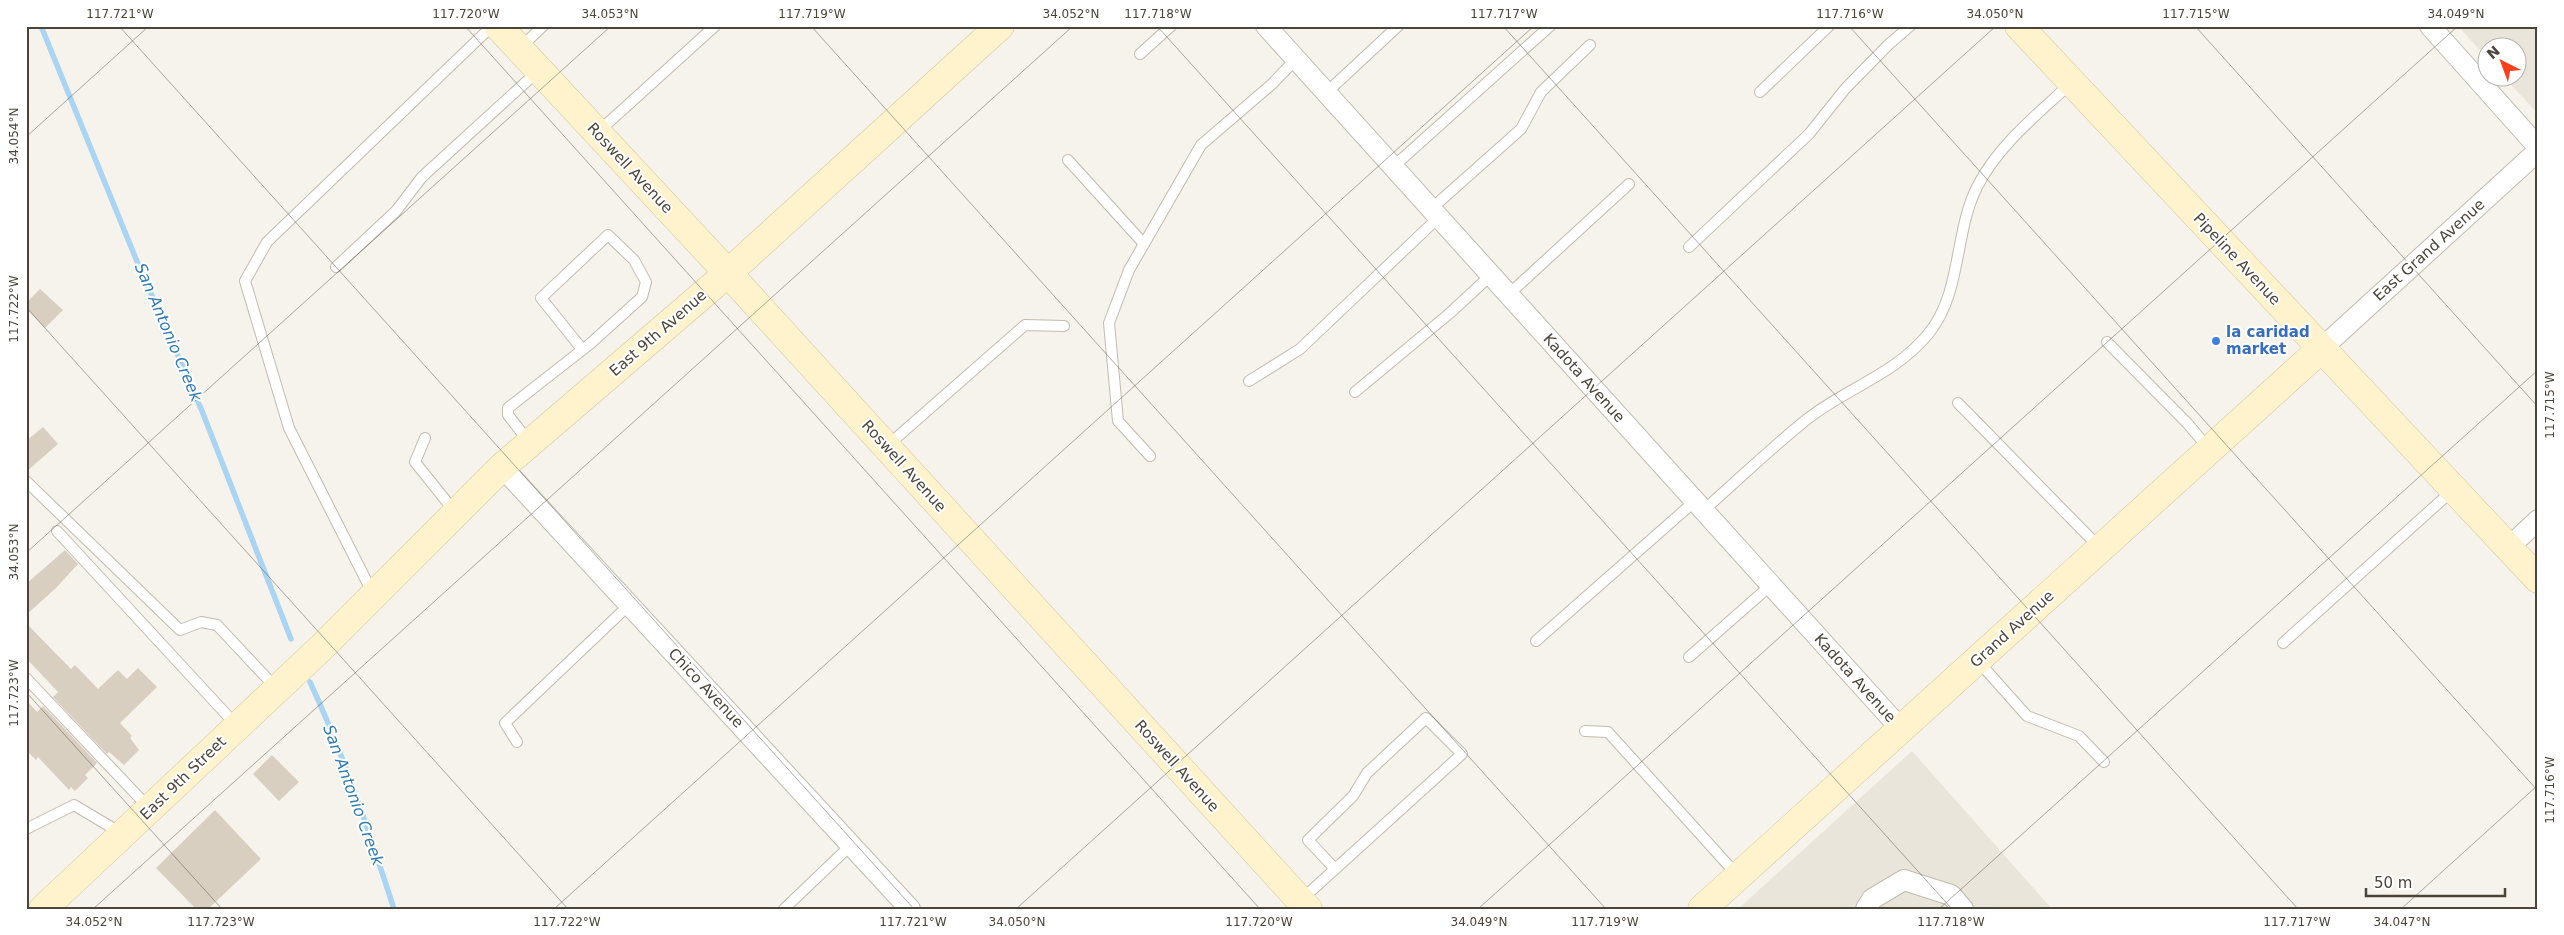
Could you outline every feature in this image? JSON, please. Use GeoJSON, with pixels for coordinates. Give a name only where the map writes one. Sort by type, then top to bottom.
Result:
{"type":"FeatureCollection","features":[{"type":"Feature","properties":{"kind":"street","name":"Roswell Avenue"},"geometry":{"type":"LineString","coordinates":[[498,26],[728,273],[1304,905]]}},
{"type":"Feature","properties":{"kind":"street","name":"East 9th Avenue"},"geometry":{"type":"LineString","coordinates":[[322,647],[502,467],[728,273],[1000,26]]}},
{"type":"Feature","properties":{"kind":"street","name":"Kadota Avenue"},"geometry":{"type":"LineString","coordinates":[[1266,26],[1901,729]]}},
{"type":"Feature","properties":{"kind":"street","name":"Pipeline Avenue"},"geometry":{"type":"LineString","coordinates":[[2019,26],[2538,579]]}},
{"type":"Feature","properties":{"kind":"street"},"geometry":{"type":"LineString","coordinates":[[2430,26],[2538,149]]}},
{"type":"Feature","properties":{"kind":"street","name":"East Grand Avenue"},"geometry":{"type":"LineString","coordinates":[[2321,348],[2538,149]]}},
{"type":"Feature","properties":{"kind":"street","name":"Grand Avenue"},"geometry":{"type":"LineString","coordinates":[[1702,909],[2321,348]]}},
{"type":"Feature","properties":{"kind":"street","name":"Chico Avenue"},"geometry":{"type":"LineString","coordinates":[[502,467],[910,909]]}},
{"type":"Feature","properties":{"kind":"street"},"geometry":{"type":"LineString","coordinates":[[2509,547],[2538,520]]}},
{"type":"Feature","properties":{"kind":"street","name":"East 9th Street"},"geometry":{"type":"LineString","coordinates":[[43,909],[322,647]]}},
{"type":"Feature","properties":{"kind":"street"},"geometry":{"type":"LineString","coordinates":[[1866,909],[1872,900],[1904,880],[1951,895],[1963,909]]}},
{"type":"Feature","properties":{"kind":"lane"},"geometry":{"type":"LineString","coordinates":[[374,595],[289,428],[245,281],[267,242],[492,26]]}},
{"type":"Feature","properties":{"kind":"lane"},"geometry":{"type":"LineString","coordinates":[[519,49],[543,26]]}},
{"type":"Feature","properties":{"kind":"lane"},"geometry":{"type":"LineString","coordinates":[[597,133],[715,26]]}},
{"type":"Feature","properties":{"kind":"lane"},"geometry":{"type":"LineString","coordinates":[[1140,54],[1171,26]]}},
{"type":"Feature","properties":{"kind":"lane"},"geometry":{"type":"LineString","coordinates":[[1326,92],[1398,26]]}},
{"type":"Feature","properties":{"kind":"lane"},"geometry":{"type":"LineString","coordinates":[[1393,167],[1550,26]]}},
{"type":"Feature","properties":{"kind":"lane"},"geometry":{"type":"LineString","coordinates":[[1760,92],[1829,26]]}},
{"type":"Feature","properties":{"kind":"lane"},"geometry":{"type":"LineString","coordinates":[[1689,247],[1809,134],[1845,89],[1888,44],[1910,26]]}},
{"type":"Feature","properties":{"kind":"lane"},"geometry":{"type":"LineString","coordinates":[[1249,381],[1300,349],[1521,129],[1541,92],[1590,45]]}},
{"type":"Feature","properties":{"kind":"lane"},"geometry":{"type":"LineString","coordinates":[[1150,456],[1118,420],[1109,324],[1129,270],[1201,145],[1272,84],[1296,59]]}},
{"type":"Feature","properties":{"kind":"lane"},"geometry":{"type":"LineString","coordinates":[[336,267],[396,211],[422,177],[539,70]]}},
{"type":"Feature","properties":{"kind":"lane"},"geometry":{"type":"LineString","coordinates":[[1536,641],[1807,420],[1847,393],[1877,378],[1928,334],[1943,313],[1952,283],[1962,226],[1977,186],[2005,146],[2071,82]]}},
{"type":"Feature","properties":{"kind":"lane"},"geometry":{"type":"LineString","coordinates":[[1068,160],[1144,244]]}},
{"type":"Feature","properties":{"kind":"lane"},"geometry":{"type":"LineString","coordinates":[[1509,294],[1629,184]]}},
{"type":"Feature","properties":{"kind":"lane"},"geometry":{"type":"LineString","coordinates":[[530,443],[508,415],[508,408],[582,349],[642,297],[646,282],[634,260],[608,235],[541,298],[582,349]]}},
{"type":"Feature","properties":{"kind":"lane"},"geometry":{"type":"LineString","coordinates":[[1356,392],[1450,313],[1491,275]]}},
{"type":"Feature","properties":{"kind":"lane"},"geometry":{"type":"LineString","coordinates":[[886,447],[1025,325],[1064,326]]}},
{"type":"Feature","properties":{"kind":"lane"},"geometry":{"type":"LineString","coordinates":[[2108,342],[2188,424],[2210,450]]}},
{"type":"Feature","properties":{"kind":"lane"},"geometry":{"type":"LineString","coordinates":[[1958,402],[2100,549]]}},
{"type":"Feature","properties":{"kind":"lane"},"geometry":{"type":"LineString","coordinates":[[425,438],[415,462],[455,513]]}},
{"type":"Feature","properties":{"kind":"lane"},"geometry":{"type":"LineString","coordinates":[[26,481],[180,630],[201,622],[217,625],[277,689]]}},
{"type":"Feature","properties":{"kind":"lane"},"geometry":{"type":"LineString","coordinates":[[2283,643],[2454,489]]}},
{"type":"Feature","properties":{"kind":"lane"},"geometry":{"type":"LineString","coordinates":[[57,531],[237,727]]}},
{"type":"Feature","properties":{"kind":"lane"},"geometry":{"type":"LineString","coordinates":[[1689,657],[1771,585]]}},
{"type":"Feature","properties":{"kind":"lane"},"geometry":{"type":"LineString","coordinates":[[517,742],[505,723],[629,605]]}},
{"type":"Feature","properties":{"kind":"lane"},"geometry":{"type":"LineString","coordinates":[[1977,660],[2027,716],[2079,736],[2104,762]]}},
{"type":"Feature","properties":{"kind":"lane"},"geometry":{"type":"LineString","coordinates":[[26,678],[151,809]]}},
{"type":"Feature","properties":{"kind":"lane"},"geometry":{"type":"LineString","coordinates":[[1304,905],[1335,869],[1462,754],[1426,718],[1367,772],[1353,796],[1308,840],[1335,869]]}},
{"type":"Feature","properties":{"kind":"lane"},"geometry":{"type":"LineString","coordinates":[[1585,730],[1608,732],[1738,876]]}},
{"type":"Feature","properties":{"kind":"lane"},"geometry":{"type":"LineString","coordinates":[[26,829],[74,806],[124,834]]}},
{"type":"Feature","properties":{"kind":"lane"},"geometry":{"type":"LineString","coordinates":[[784,909],[851,846]]}},
{"type":"Feature","properties":{"kind":"shaded area"},"geometry":{"type":"Polygon","coordinates":[[[2458,26],[2538,26],[2538,114],[2514,88],[2526,88],[2526,38],[2476,38],[2476,46],[2458,26]]]}},
{"type":"Feature","properties":{"kind":"shaded area"},"geometry":{"type":"Polygon","coordinates":[[[1912,751],[2052,909],[1738,909],[1912,751]]]}},
{"type":"Feature","properties":{"kind":"building"},"geometry":{"type":"Polygon","coordinates":[[[40,289],[63,310],[45,328],[26,308],[26,303],[40,289]]]}},
{"type":"Feature","properties":{"kind":"building"},"geometry":{"type":"Polygon","coordinates":[[[43,427],[58,444],[26,472],[26,441],[43,427]]]}},
{"type":"Feature","properties":{"kind":"building"},"geometry":{"type":"Polygon","coordinates":[[[65,550],[78,564],[56,588],[26,615],[26,584],[65,550]]]}},
{"type":"Feature","properties":{"kind":"building"},"geometry":{"type":"Polygon","coordinates":[[[26,623],[71,669],[75,665],[98,689],[118,670],[127,679],[138,668],[157,687],[120,723],[132,736],[130,738],[139,750],[124,765],[109,752],[107,754],[53,697],[58,692],[26,658],[26,623]]]}},
{"type":"Feature","properties":{"kind":"building"},"geometry":{"type":"Polygon","coordinates":[[[26,700],[37,712],[43,706],[97,763],[85,775],[88,778],[75,791],[71,787],[69,790],[38,757],[36,760],[26,750],[26,700]]]}},
{"type":"Feature","properties":{"kind":"building"},"geometry":{"type":"Polygon","coordinates":[[[272,755],[299,782],[279,801],[253,774],[272,755]]]}},
{"type":"Feature","properties":{"kind":"building"},"geometry":{"type":"Polygon","coordinates":[[[215,810],[261,859],[208,909],[196,909],[156,868],[215,810]]]}},
{"type":"Feature","properties":{"kind":"waterway","name":"San Antonio Creek"},"geometry":{"type":"LineString","coordinates":[[41,26],[136,259],[202,411],[291,639]]}},
{"type":"Feature","properties":{"kind":"waterway","name":"San Antonio Creek"},"geometry":{"type":"LineString","coordinates":[[310,682],[345,766],[394,909]]}},
{"type":"Feature","properties":{"kind":"place","name":"la caridad market"},"geometry":{"type":"Point","coordinates":[2216,341]}}]}
